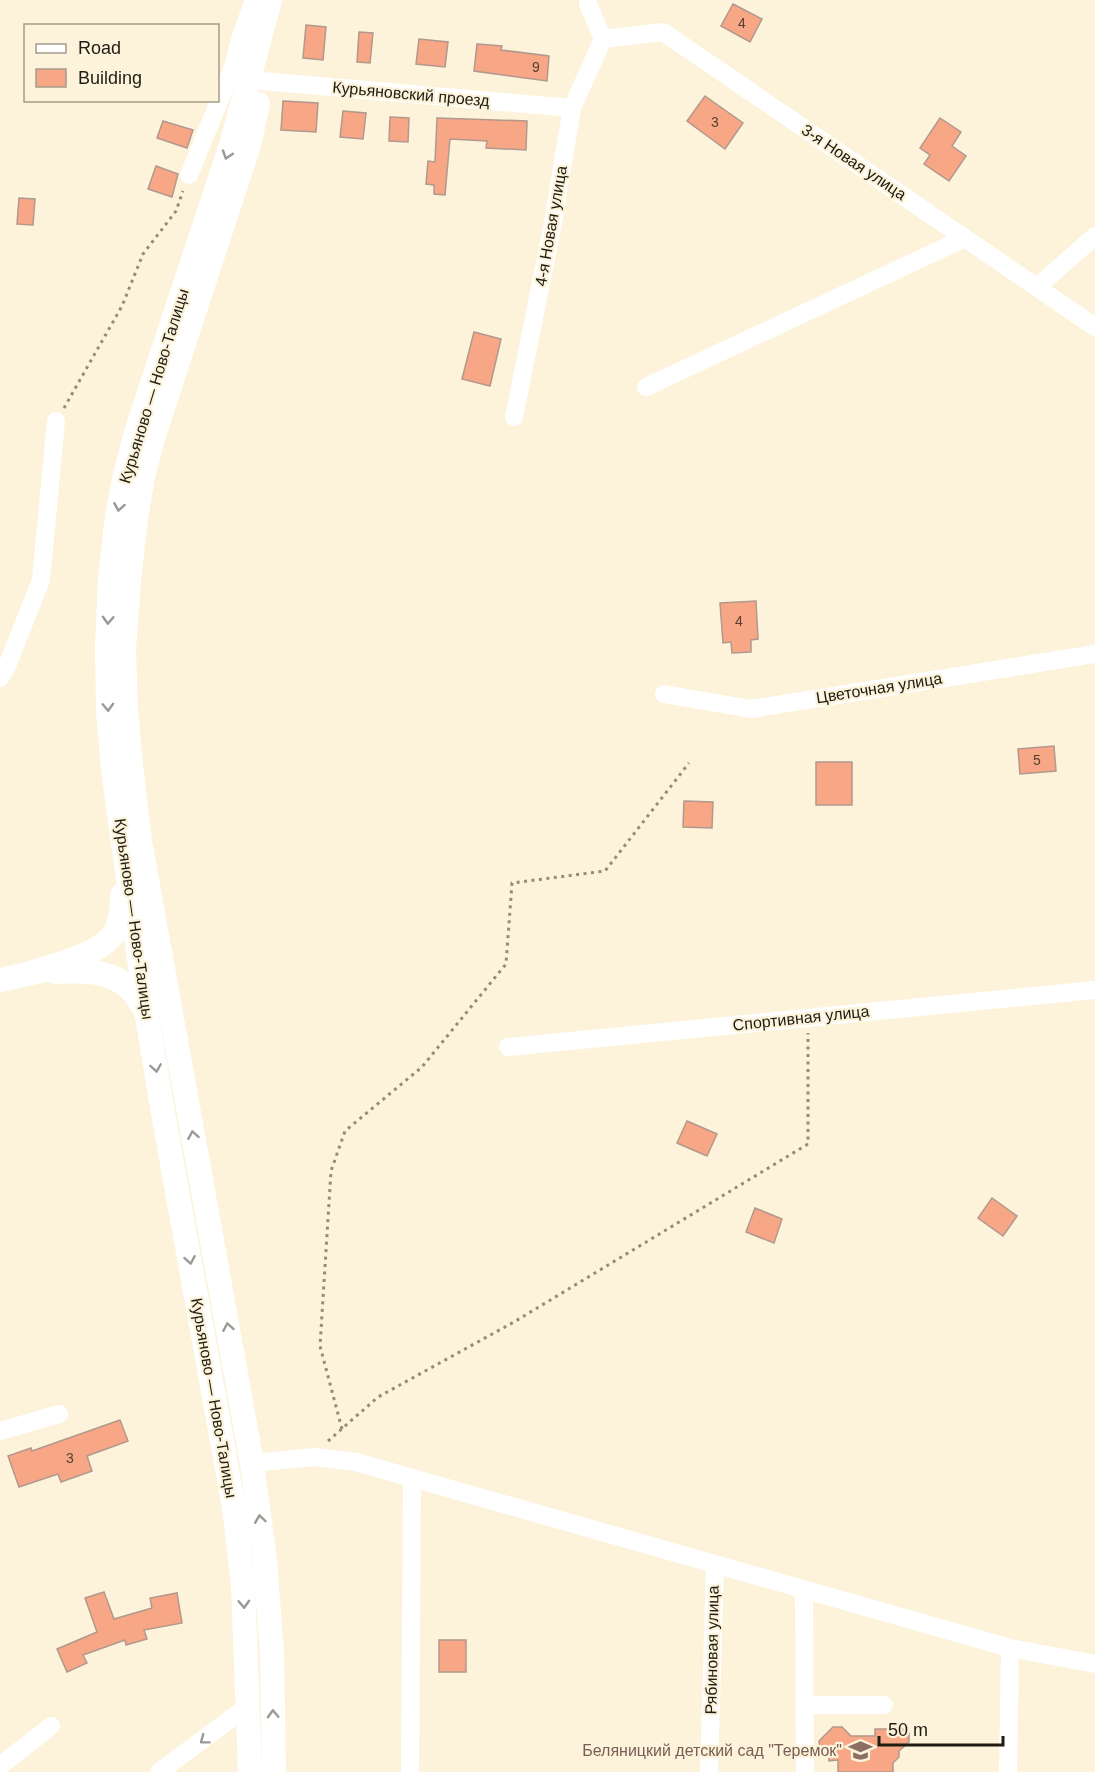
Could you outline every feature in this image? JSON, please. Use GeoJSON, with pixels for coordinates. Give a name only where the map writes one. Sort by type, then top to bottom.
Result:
{"type":"FeatureCollection","features":[{"type":"Feature","properties":{"kind":"main road"},"geometry":{"type":"LineString","coordinates":[[256,80],[270,0]]}},
{"type":"Feature","properties":{"kind":"main road"},"geometry":{"type":"LineString","coordinates":[[256,80],[282,0]]}},
{"type":"Feature","properties":{"kind":"main road","name":"Курьяново — Ново-Талицы"},"geometry":{"type":"LineString","coordinates":[[250,1772],[243,1583],[234,1508],[146,1010],[148,946],[126,710],[124,649],[132,549],[143,477],[154,435],[249,145],[256,80]]}},
{"type":"Feature","properties":{"kind":"main road","name":"Курьяново — Ново-Талицы"},"geometry":{"type":"LineString","coordinates":[[256,80],[232,142],[137,429],[117,516],[110,578],[107,649],[109,723],[123,845],[148,946],[252,1463],[266,1560],[272,1654],[274,1772]]}},
{"type":"Feature","properties":{"kind":"main road"},"geometry":{"type":"LineString","coordinates":[[30,974],[90,952],[114,935],[122,911],[123,845]]}},
{"type":"Feature","properties":{"kind":"main road"},"geometry":{"type":"LineString","coordinates":[[0,980],[148,946]]}},
{"type":"Feature","properties":{"kind":"main road"},"geometry":{"type":"LineString","coordinates":[[30,974],[88,971],[107,975],[131,989],[146,1010]]}},
{"type":"Feature","properties":{"kind":"street"},"geometry":{"type":"LineString","coordinates":[[219,101],[233,67],[254,0]]}},
{"type":"Feature","properties":{"kind":"street"},"geometry":{"type":"LineString","coordinates":[[588,0],[603,39]]}},
{"type":"Feature","properties":{"kind":"street","name":"3-я Новая улица"},"geometry":{"type":"LineString","coordinates":[[603,39],[663,32],[1095,327]]}},
{"type":"Feature","properties":{"kind":"street","name":"4-я Новая улица"},"geometry":{"type":"LineString","coordinates":[[514,417],[552,228],[572,108],[603,39]]}},
{"type":"Feature","properties":{"kind":"street","name":"Курьяновский проезд"},"geometry":{"type":"LineString","coordinates":[[256,80],[572,108]]}},
{"type":"Feature","properties":{"kind":"street"},"geometry":{"type":"LineString","coordinates":[[189,175],[219,102]]}},
{"type":"Feature","properties":{"kind":"street"},"geometry":{"type":"LineString","coordinates":[[1037,287],[1095,236]]}},
{"type":"Feature","properties":{"kind":"street"},"geometry":{"type":"LineString","coordinates":[[646,387],[965,238]]}},
{"type":"Feature","properties":{"kind":"street"},"geometry":{"type":"LineString","coordinates":[[0,678],[8,666],[41,580],[56,421]]}},
{"type":"Feature","properties":{"kind":"street","name":"Цветочная улица"},"geometry":{"type":"LineString","coordinates":[[664,694],[751,709],[1095,654]]}},
{"type":"Feature","properties":{"kind":"street","name":"Спортивная улица"},"geometry":{"type":"LineString","coordinates":[[508,1047],[1095,990]]}},
{"type":"Feature","properties":{"kind":"street"},"geometry":{"type":"LineString","coordinates":[[0,1431],[59,1414]]}},
{"type":"Feature","properties":{"kind":"street"},"geometry":{"type":"LineString","coordinates":[[252,1463],[315,1457],[356,1462],[1010,1648],[1095,1664]]}},
{"type":"Feature","properties":{"kind":"street"},"geometry":{"type":"LineString","coordinates":[[410,1772],[412,1478]]}},
{"type":"Feature","properties":{"kind":"street","name":"Рябиновая улица"},"geometry":{"type":"LineString","coordinates":[[709,1772],[715,1565]]}},
{"type":"Feature","properties":{"kind":"street"},"geometry":{"type":"LineString","coordinates":[[804,1590],[805,1772]]}},
{"type":"Feature","properties":{"kind":"street"},"geometry":{"type":"LineString","coordinates":[[1008,1772],[1010,1648]]}},
{"type":"Feature","properties":{"kind":"street"},"geometry":{"type":"LineString","coordinates":[[805,1705],[884,1705]]}},
{"type":"Feature","properties":{"kind":"street"},"geometry":{"type":"LineString","coordinates":[[159,1772],[248,1706]]}},
{"type":"Feature","properties":{"kind":"street"},"geometry":{"type":"LineString","coordinates":[[0,1766],[51,1726]]}},
{"type":"Feature","properties":{"kind":"path"},"geometry":{"type":"LineString","coordinates":[[56,421],[122,306],[143,254],[176,211],[189,175]]}},
{"type":"Feature","properties":{"kind":"path"},"geometry":{"type":"LineString","coordinates":[[342,1429],[320,1346],[331,1171],[345,1131],[422,1066],[506,964],[512,883],[605,871],[689,763]]}},
{"type":"Feature","properties":{"kind":"path"},"geometry":{"type":"LineString","coordinates":[[326,1443],[378,1397],[514,1322],[808,1144],[808,1018]]}},
{"type":"Feature","properties":{"kind":"building"},"geometry":{"type":"Polygon","coordinates":[[[733,4],[762,19],[750,42],[721,26],[733,4]]]}},
{"type":"Feature","properties":{"kind":"building"},"geometry":{"type":"Polygon","coordinates":[[[306,25],[326,27],[323,60],[303,58],[306,25]]]}},
{"type":"Feature","properties":{"kind":"building"},"geometry":{"type":"Polygon","coordinates":[[[359,32],[373,33],[370,63],[357,62],[359,32]]]}},
{"type":"Feature","properties":{"kind":"building"},"geometry":{"type":"Polygon","coordinates":[[[419,39],[448,42],[445,67],[416,64],[419,39]]]}},
{"type":"Feature","properties":{"kind":"building"},"geometry":{"type":"Polygon","coordinates":[[[477,44],[502,46],[501,50],[549,56],[547,81],[474,71],[477,44]]]}},
{"type":"Feature","properties":{"kind":"building"},"geometry":{"type":"Polygon","coordinates":[[[705,96],[743,123],[725,149],[687,121],[705,96]]]}},
{"type":"Feature","properties":{"kind":"building"},"geometry":{"type":"Polygon","coordinates":[[[283,101],[318,103],[316,132],[281,130],[283,101]]]}},
{"type":"Feature","properties":{"kind":"building"},"geometry":{"type":"Polygon","coordinates":[[[343,111],[366,113],[363,139],[340,137],[343,111]]]}},
{"type":"Feature","properties":{"kind":"building"},"geometry":{"type":"Polygon","coordinates":[[[390,117],[409,118],[408,142],[389,141],[390,117]]]}},
{"type":"Feature","properties":{"kind":"building"},"geometry":{"type":"Polygon","coordinates":[[[437,118],[527,121],[526,150],[486,148],[487,141],[450,139],[445,195],[434,194],[434,185],[426,184],[428,161],[435,162],[437,118]]]}},
{"type":"Feature","properties":{"kind":"building"},"geometry":{"type":"Polygon","coordinates":[[[940,118],[961,132],[952,146],[966,156],[949,181],[924,164],[930,155],[920,148],[940,118]]]}},
{"type":"Feature","properties":{"kind":"building"},"geometry":{"type":"Polygon","coordinates":[[[163,121],[193,130],[187,148],[157,138],[163,121]]]}},
{"type":"Feature","properties":{"kind":"building"},"geometry":{"type":"Polygon","coordinates":[[[156,166],[178,174],[172,197],[148,189],[156,166]]]}},
{"type":"Feature","properties":{"kind":"building"},"geometry":{"type":"Polygon","coordinates":[[[19,198],[35,199],[33,225],[17,224],[19,198]]]}},
{"type":"Feature","properties":{"kind":"building"},"geometry":{"type":"Polygon","coordinates":[[[474,332],[501,339],[490,386],[462,379],[474,332]]]}},
{"type":"Feature","properties":{"kind":"building"},"geometry":{"type":"Polygon","coordinates":[[[756,601],[758,639],[751,640],[751,652],[732,653],[731,642],[723,643],[720,603],[756,601]]]}},
{"type":"Feature","properties":{"kind":"building"},"geometry":{"type":"Polygon","coordinates":[[[1054,746],[1056,771],[1020,774],[1018,749],[1054,746]]]}},
{"type":"Feature","properties":{"kind":"building"},"geometry":{"type":"Polygon","coordinates":[[[816,762],[852,762],[852,805],[816,805],[816,762]]]}},
{"type":"Feature","properties":{"kind":"building"},"geometry":{"type":"Polygon","coordinates":[[[684,801],[713,802],[712,828],[683,827],[684,801]]]}},
{"type":"Feature","properties":{"kind":"building"},"geometry":{"type":"Polygon","coordinates":[[[687,1121],[717,1134],[707,1156],[677,1143],[687,1121]]]}},
{"type":"Feature","properties":{"kind":"building"},"geometry":{"type":"Polygon","coordinates":[[[992,1198],[1017,1216],[1003,1236],[978,1218],[992,1198]]]}},
{"type":"Feature","properties":{"kind":"building"},"geometry":{"type":"Polygon","coordinates":[[[755,1208],[782,1219],[774,1243],[746,1232],[755,1208]]]}},
{"type":"Feature","properties":{"kind":"building"},"geometry":{"type":"Polygon","coordinates":[[[120,1420],[128,1441],[87,1456],[92,1471],[61,1482],[58,1474],[19,1487],[8,1456],[31,1448],[32,1451],[120,1420]]]}},
{"type":"Feature","properties":{"kind":"building"},"geometry":{"type":"Polygon","coordinates":[[[104,1592],[114,1619],[152,1608],[150,1598],[177,1593],[182,1623],[144,1630],[147,1639],[126,1645],[125,1640],[83,1655],[87,1663],[67,1672],[57,1649],[97,1632],[85,1598],[104,1592]]]}},
{"type":"Feature","properties":{"kind":"building"},"geometry":{"type":"Polygon","coordinates":[[[439,1640],[466,1640],[466,1672],[439,1672],[439,1640]]]}},
{"type":"Feature","properties":{"kind":"building","name":"Беляницкий детский сад \"Теремок\""},"geometry":{"type":"Polygon","coordinates":[[[833,1727],[842,1727],[851,1736],[875,1736],[875,1729],[905,1729],[909,1733],[909,1742],[899,1751],[899,1757],[893,1763],[893,1772],[838,1772],[838,1760],[829,1761],[829,1751],[820,1751],[819,1741],[833,1727]]]}},
{"type":"Feature","properties":{"kind":"place","name":"Беляницкий детский сад \"Теремок\""},"geometry":{"type":"Point","coordinates":[860,1750]}}]}
